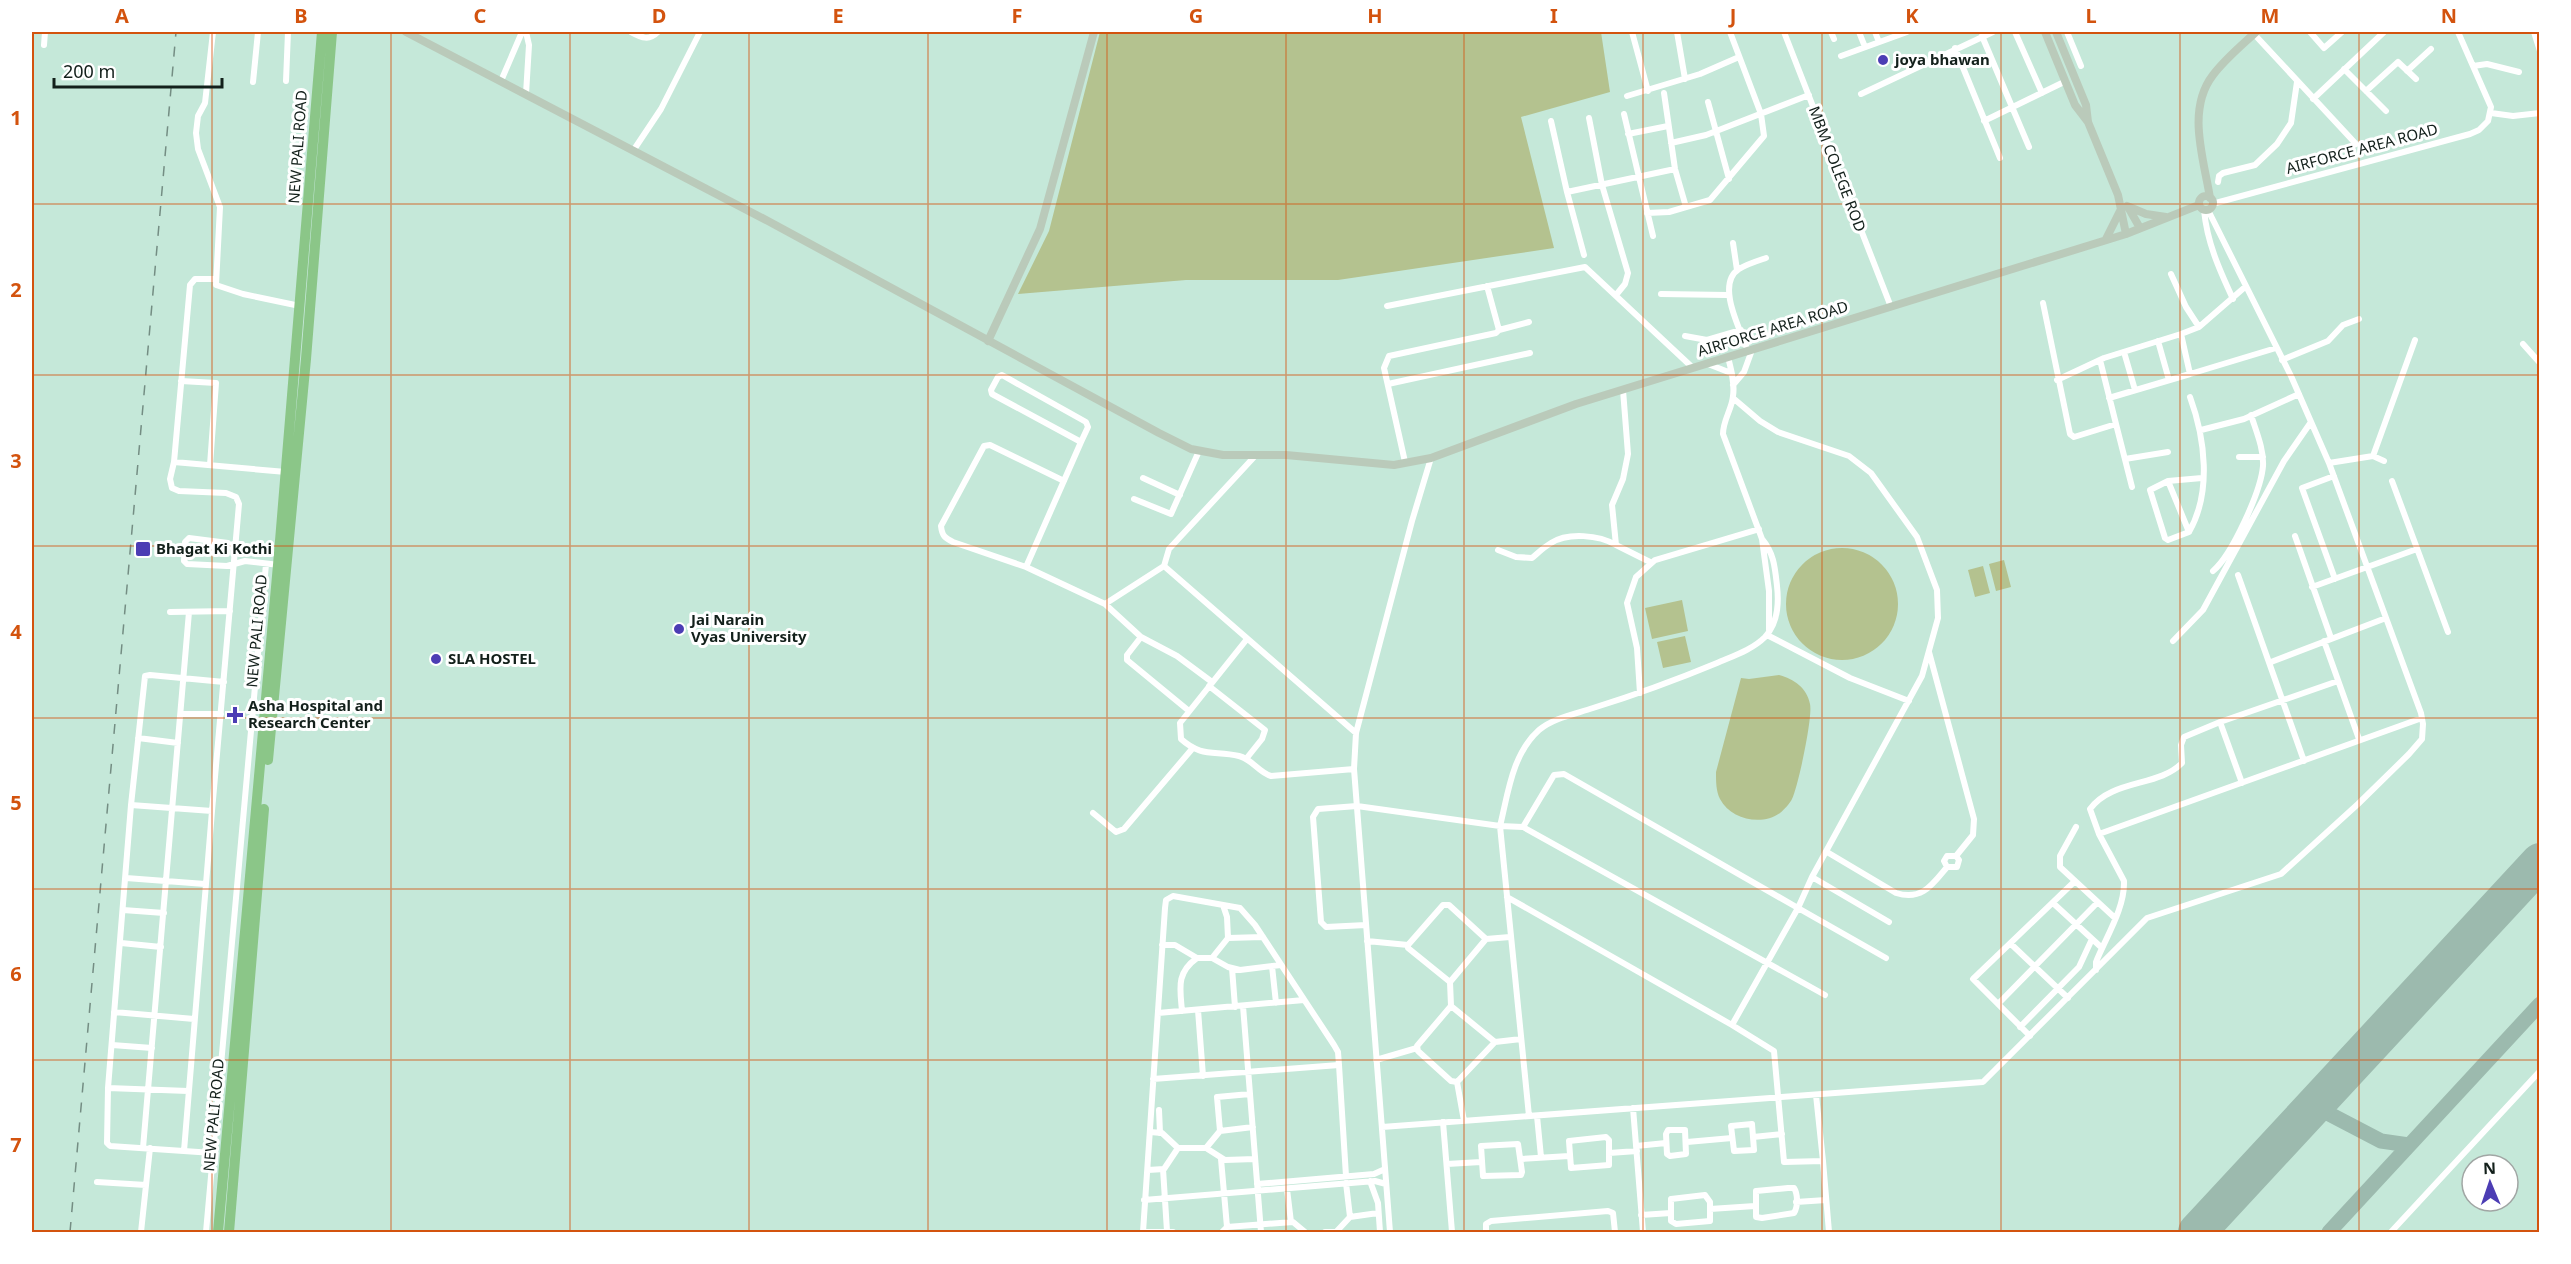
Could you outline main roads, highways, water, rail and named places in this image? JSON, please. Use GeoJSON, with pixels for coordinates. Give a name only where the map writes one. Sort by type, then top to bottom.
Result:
{"type":"FeatureCollection","features":[{"type":"Feature","properties":{"kind":"highway","name":"NEW PALI ROAD"},"geometry":{"type":"LineString","coordinates":[[229,1233],[283,560],[286,472],[322,32]]}},
{"type":"Feature","properties":{"kind":"highway","name":"NEW PALI ROAD"},"geometry":{"type":"LineString","coordinates":[[218,1233],[283,560],[306,359],[332,32]]}},
{"type":"Feature","properties":{"kind":"railway"},"geometry":{"type":"LineString","coordinates":[[70,1232],[176,32]]}},
{"type":"Feature","properties":{"kind":"place","name":"joya bhawan"},"geometry":{"type":"Point","coordinates":[1883,60]}},
{"type":"Feature","properties":{"kind":"place","name":"Bhagat Ki Kothi"},"geometry":{"type":"Point","coordinates":[143,549]}},
{"type":"Feature","properties":{"kind":"place","name":"Jai Narain Vyas University"},"geometry":{"type":"Point","coordinates":[679,629]}},
{"type":"Feature","properties":{"kind":"place","name":"SLA HOSTEL"},"geometry":{"type":"Point","coordinates":[436,659]}},
{"type":"Feature","properties":{"kind":"place","name":"Asha Hospital and Research Center"},"geometry":{"type":"Point","coordinates":[235,715]}}]}
